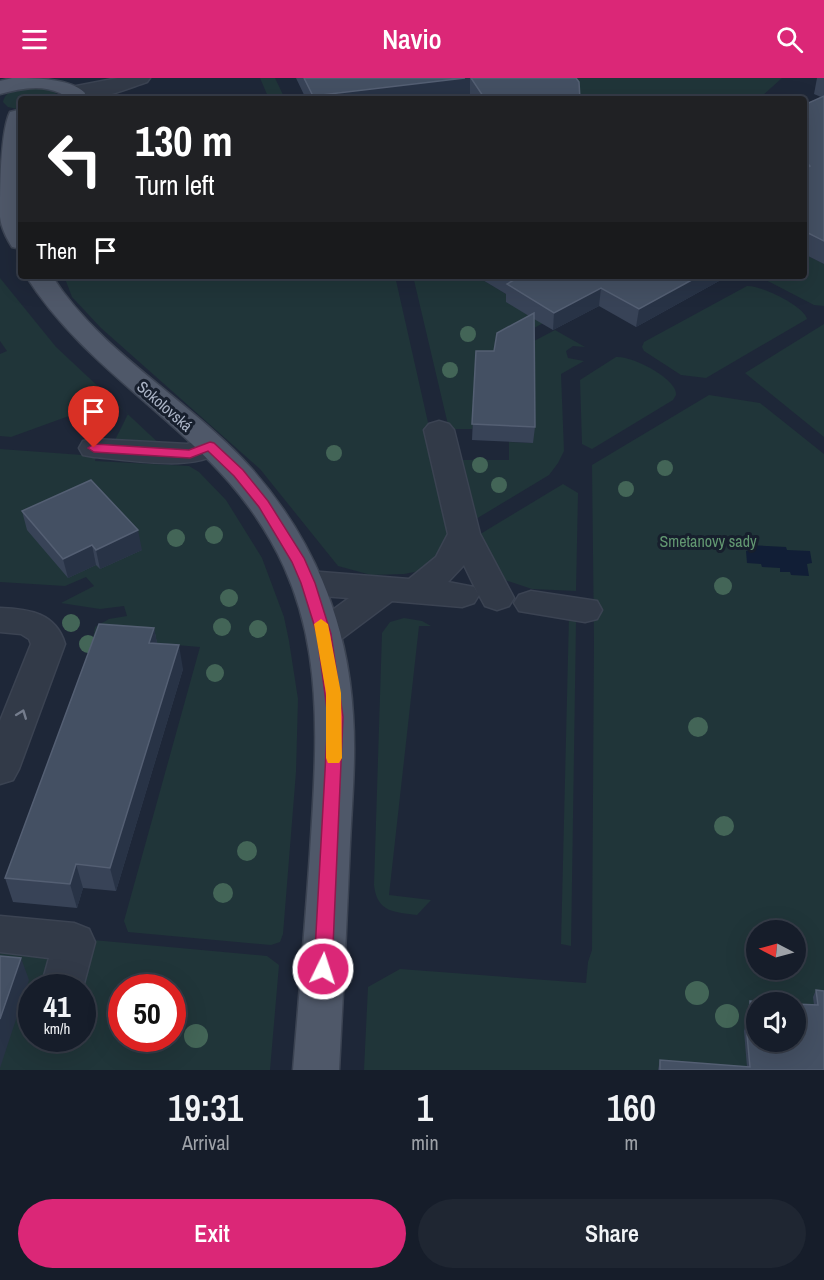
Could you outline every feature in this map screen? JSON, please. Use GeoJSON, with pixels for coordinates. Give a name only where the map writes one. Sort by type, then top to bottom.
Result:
{"type":"FeatureCollection","features":[{"type":"Feature","properties":{"kind":"main road"},"geometry":{"type":"LineString","coordinates":[[0,88],[14,82],[36,79],[60,82],[71,87],[74,96]]}},
{"type":"Feature","properties":{"kind":"main road"},"geometry":{"type":"LineString","coordinates":[[13,116],[4,178],[7,205],[18,234]]}},
{"type":"Feature","properties":{"kind":"main road","name":"Sokolovská"},"geometry":{"type":"LineString","coordinates":[[41,279],[76,324],[200,450],[238,473],[263,504],[289,543],[308,583],[324,634],[335,717],[325,948],[316,1070]]}},
{"type":"Feature","properties":{"kind":"street"},"geometry":{"type":"LineString","coordinates":[[74,96],[140,78]]}},
{"type":"Feature","properties":{"kind":"street"},"geometry":{"type":"LineString","coordinates":[[439,430],[464,534],[496,598]]}},
{"type":"Feature","properties":{"kind":"street"},"geometry":{"type":"LineString","coordinates":[[94,448],[200,450]]}},
{"type":"Feature","properties":{"kind":"street"},"geometry":{"type":"LineString","coordinates":[[324,634],[448,564],[464,534]]}},
{"type":"Feature","properties":{"kind":"street"},"geometry":{"type":"LineString","coordinates":[[308,583],[462,595]]}},
{"type":"Feature","properties":{"kind":"street"},"geometry":{"type":"LineString","coordinates":[[531,603],[585,610]]}},
{"type":"Feature","properties":{"kind":"street"},"geometry":{"type":"LineString","coordinates":[[0,620],[25,622],[35,626],[45,634],[48,644],[0,769]]}},
{"type":"Feature","properties":{"kind":"street"},"geometry":{"type":"LineString","coordinates":[[0,934],[74,942],[66,974]]}},
{"type":"Feature","properties":{"kind":"green space"},"geometry":{"type":"Polygon","coordinates":[[[260,78],[275,78],[284,96],[268,96],[260,78]]]}},
{"type":"Feature","properties":{"kind":"green space"},"geometry":{"type":"Polygon","coordinates":[[[296,78],[782,78],[762,96],[306,96],[296,78]]]}},
{"type":"Feature","properties":{"kind":"green space"},"geometry":{"type":"Polygon","coordinates":[[[34,86],[54,90],[57,95],[18,96],[18,109],[8,107],[3,102],[5,97],[11,91],[34,86]]]}},
{"type":"Feature","properties":{"kind":"green space"},"geometry":{"type":"Polygon","coordinates":[[[807,256],[824,264],[824,306],[814,305],[764,279],[807,279],[807,256]]]}},
{"type":"Feature","properties":{"kind":"green space"},"geometry":{"type":"Polygon","coordinates":[[[0,278],[56,347],[113,400],[11,437],[0,436],[0,354],[7,351],[0,341],[0,278]]]}},
{"type":"Feature","properties":{"kind":"green space"},"geometry":{"type":"Polygon","coordinates":[[[65,279],[396,279],[452,529],[446,554],[420,571],[404,574],[371,575],[338,566],[260,469],[101,328],[72,297],[65,279]]]}},
{"type":"Feature","properties":{"kind":"green space"},"geometry":{"type":"Polygon","coordinates":[[[414,279],[481,279],[513,298],[554,317],[496,349],[472,429],[449,429],[414,279]]]}},
{"type":"Feature","properties":{"kind":"green space"},"geometry":{"type":"Polygon","coordinates":[[[747,286],[781,297],[798,308],[807,319],[706,378],[681,375],[644,351],[642,347],[644,342],[747,286]]]}},
{"type":"Feature","properties":{"kind":"green space"},"geometry":{"type":"Polygon","coordinates":[[[824,324],[824,437],[745,373],[824,324]]]}},
{"type":"Feature","properties":{"kind":"green space"},"geometry":{"type":"Polygon","coordinates":[[[555,330],[585,347],[573,346],[566,351],[568,358],[584,361],[561,374],[564,451],[549,475],[471,522],[455,460],[509,460],[509,442],[533,443],[515,351],[555,330]]]}},
{"type":"Feature","properties":{"kind":"green space"},"geometry":{"type":"Polygon","coordinates":[[[616,357],[632,360],[662,375],[675,389],[676,395],[673,400],[592,449],[582,444],[580,380],[616,357]]]}},
{"type":"Feature","properties":{"kind":"green space","name":"Smetanovy sady"},"geometry":{"type":"Polygon","coordinates":[[[709,395],[760,403],[824,454],[824,1070],[364,1070],[368,987],[400,969],[586,983],[592,950],[594,640],[592,465],[709,395]]]}},
{"type":"Feature","properties":{"kind":"green space"},"geometry":{"type":"Polygon","coordinates":[[[128,414],[165,449],[113,444],[128,414]]]}},
{"type":"Feature","properties":{"kind":"green space"},"geometry":{"type":"Polygon","coordinates":[[[0,449],[96,456],[95,461],[189,466],[199,472],[226,500],[262,558],[284,617],[298,699],[296,772],[283,934],[280,942],[271,945],[128,932],[124,921],[200,647],[93,638],[95,627],[109,619],[127,616],[124,606],[100,609],[61,603],[94,586],[86,577],[65,586],[0,582],[0,449]]]}},
{"type":"Feature","properties":{"kind":"green space"},"geometry":{"type":"Polygon","coordinates":[[[563,484],[578,493],[576,591],[532,589],[505,580],[493,572],[477,536],[563,484]]]}},
{"type":"Feature","properties":{"kind":"green space"},"geometry":{"type":"Polygon","coordinates":[[[569,616],[575,618],[576,622],[571,946],[561,944],[569,616]]]}},
{"type":"Feature","properties":{"kind":"green space"},"geometry":{"type":"Polygon","coordinates":[[[404,618],[422,621],[431,626],[419,626],[389,895],[431,900],[417,915],[395,912],[383,906],[374,885],[382,633],[390,622],[404,618]]]}},
{"type":"Feature","properties":{"kind":"green space"},"geometry":{"type":"Polygon","coordinates":[[[93,940],[267,956],[279,965],[270,1070],[0,1070],[0,951],[93,940]]]}},
{"type":"Feature","properties":{"kind":"water"},"geometry":{"type":"Polygon","coordinates":[[[749,545],[810,551],[812,563],[807,564],[809,576],[791,575],[790,572],[780,572],[780,568],[747,563],[746,551],[749,550],[749,545]]]}},
{"type":"Feature","properties":{"kind":"building"},"geometry":{"type":"Polygon","coordinates":[[[304,78],[465,78],[313,96],[304,78]]]}},
{"type":"Feature","properties":{"kind":"building"},"geometry":{"type":"Polygon","coordinates":[[[471,78],[576,78],[579,82],[580,96],[483,96],[471,78]]]}},
{"type":"Feature","properties":{"kind":"building"},"geometry":{"type":"Polygon","coordinates":[[[824,96],[824,241],[807,232],[807,168],[810,166],[807,163],[807,104],[824,96]]]}},
{"type":"Feature","properties":{"kind":"building"},"geometry":{"type":"Polygon","coordinates":[[[512,279],[694,279],[639,309],[601,288],[554,313],[507,284],[514,280],[512,279]]]}},
{"type":"Feature","properties":{"kind":"building"},"geometry":{"type":"Polygon","coordinates":[[[534,313],[535,427],[472,424],[476,351],[494,351],[497,333],[534,313]]]}},
{"type":"Feature","properties":{"kind":"building"},"geometry":{"type":"Polygon","coordinates":[[[91,480],[138,530],[96,550],[92,545],[63,559],[22,511],[91,480]]]}},
{"type":"Feature","properties":{"kind":"building"},"geometry":{"type":"Polygon","coordinates":[[[99,624],[154,628],[149,643],[179,645],[110,868],[76,864],[70,884],[5,878],[99,624]]]}},
{"type":"Feature","properties":{"kind":"building"},"geometry":{"type":"Polygon","coordinates":[[[0,956],[21,958],[0,1019],[0,956]]]}},
{"type":"Feature","properties":{"kind":"building"},"geometry":{"type":"Polygon","coordinates":[[[816,990],[824,991],[824,1070],[660,1070],[660,1060],[750,1067],[749,1052],[806,1052],[806,1004],[818,1005],[816,990]]]}},
{"type":"Feature","properties":{"kind":"slow traffic"},"geometry":{"type":"LineString","coordinates":[[321,624],[330,664],[333,693],[334,758]]}},
{"type":"Feature","properties":{"kind":"route"},"geometry":{"type":"LineString","coordinates":[[94,448],[190,454],[210,446],[238,473],[263,504],[299,561],[324,634],[330,664],[335,717],[323,969]]}}]}
